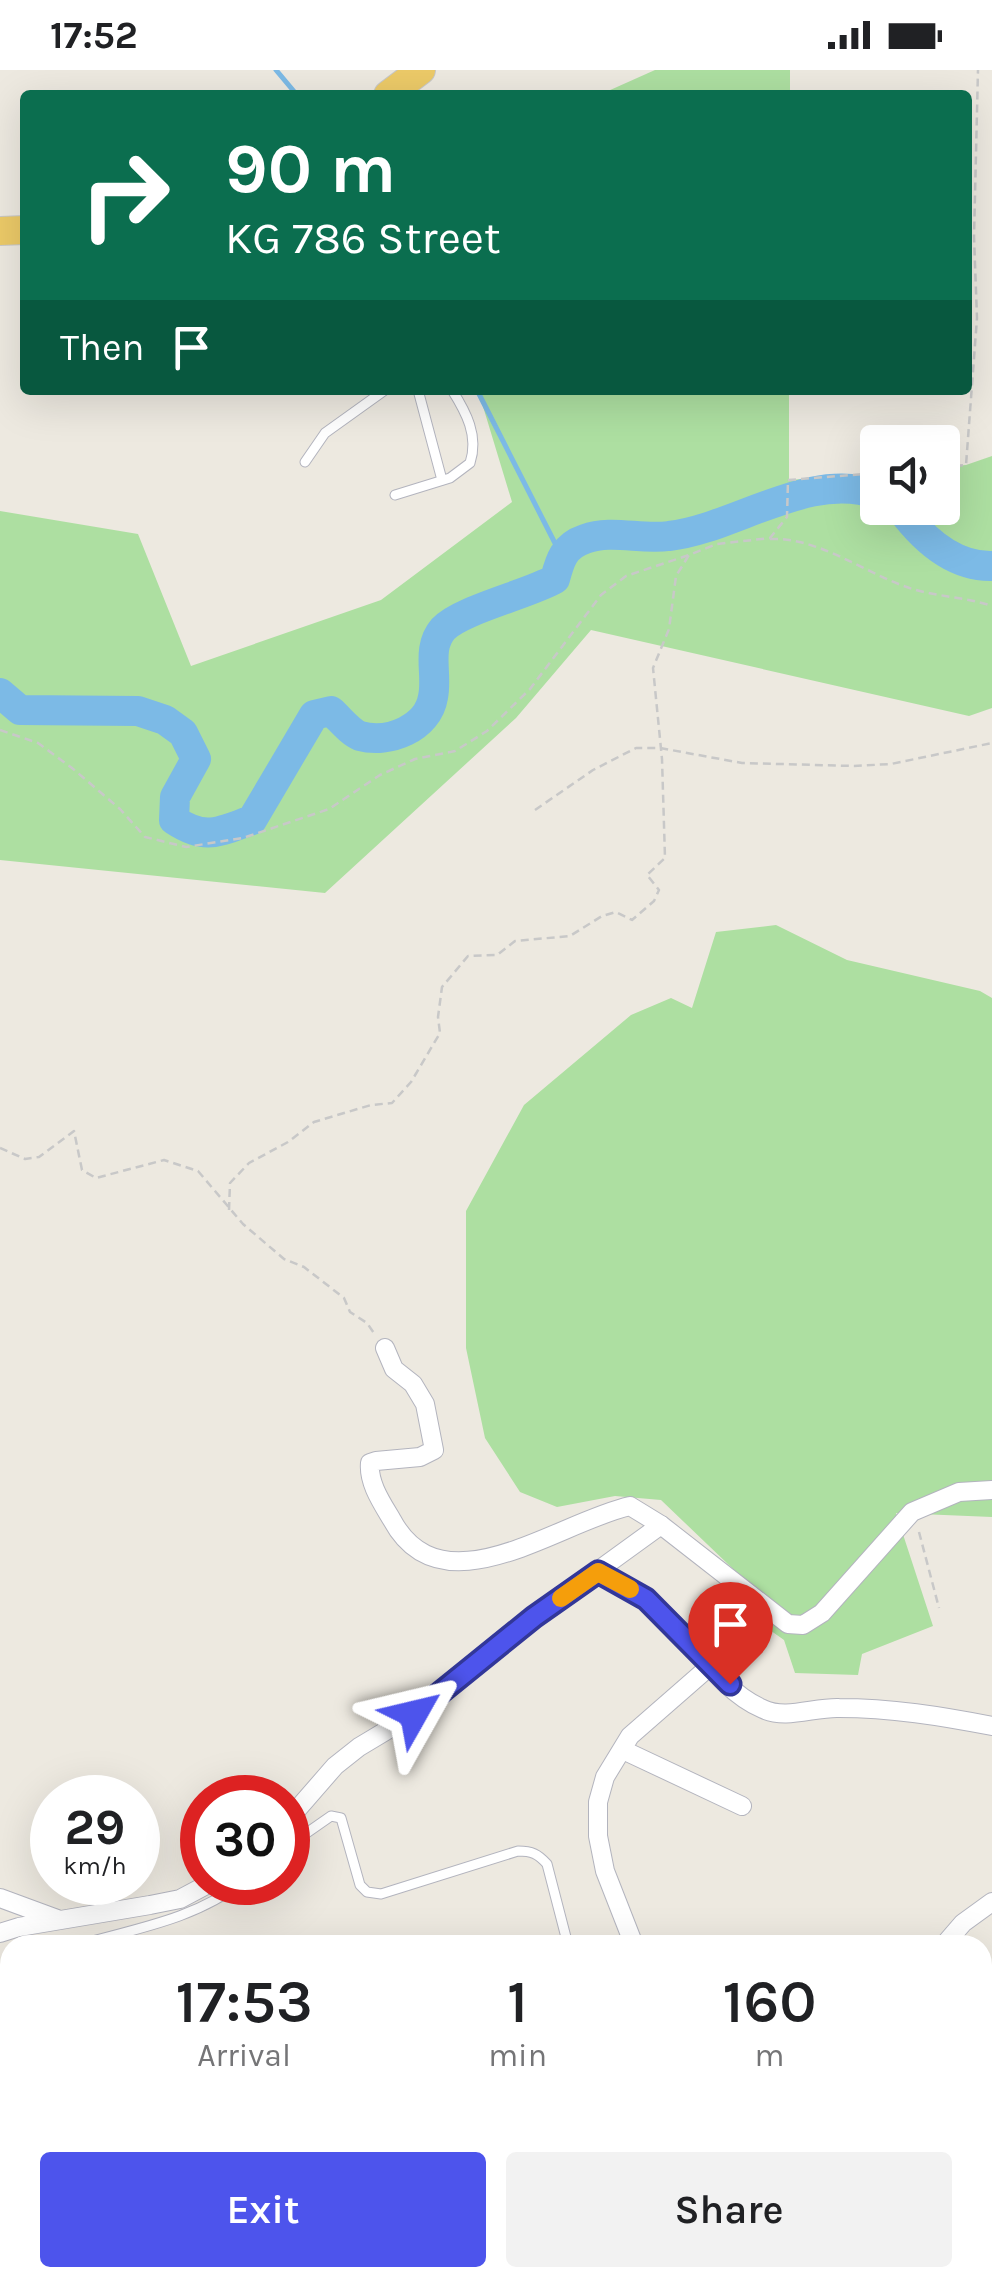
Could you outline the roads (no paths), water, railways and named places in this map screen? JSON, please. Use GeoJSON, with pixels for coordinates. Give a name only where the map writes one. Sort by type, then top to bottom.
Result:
{"type":"FeatureCollection","features":[{"type":"Feature","properties":{"kind":"street"},"geometry":{"type":"LineString","coordinates":[[385,1348],[394,1369],[413,1384],[425,1404],[434,1450],[420,1458],[376,1460],[369,1469],[400,1536],[424,1557],[459,1563],[486,1559],[630,1506],[661,1525],[788,1624],[802,1625],[822,1613],[912,1512],[959,1492],[992,1490]]}},
{"type":"Feature","properties":{"kind":"street"},"geometry":{"type":"LineString","coordinates":[[310,1795],[359,1747],[414,1714],[534,1617],[661,1525]]}},
{"type":"Feature","properties":{"kind":"street"},"geometry":{"type":"LineString","coordinates":[[598,1572],[646,1599],[709,1666],[765,1710],[782,1714],[834,1707],[915,1711],[992,1726]]}},
{"type":"Feature","properties":{"kind":"street"},"geometry":{"type":"LineString","coordinates":[[630,1935],[605,1871],[598,1836],[598,1802],[606,1777],[630,1736],[709,1666]]}},
{"type":"Feature","properties":{"kind":"street"},"geometry":{"type":"LineString","coordinates":[[623,1750],[742,1806]]}},
{"type":"Feature","properties":{"kind":"street"},"geometry":{"type":"LineString","coordinates":[[0,1898],[62,1921]]}},
{"type":"Feature","properties":{"kind":"street"},"geometry":{"type":"LineString","coordinates":[[0,1933],[180,1899]]}},
{"type":"Feature","properties":{"kind":"street"},"geometry":{"type":"LineString","coordinates":[[953,1935],[992,1902]]}},
{"type":"Feature","properties":{"kind":"lane"},"geometry":{"type":"LineString","coordinates":[[306,462],[325,434],[378,395]]}},
{"type":"Feature","properties":{"kind":"lane"},"geometry":{"type":"LineString","coordinates":[[419,395],[442,480]]}},
{"type":"Feature","properties":{"kind":"lane"},"geometry":{"type":"LineString","coordinates":[[394,495],[466,468],[472,456],[470,426],[454,395]]}},
{"type":"Feature","properties":{"kind":"lane"},"geometry":{"type":"LineString","coordinates":[[310,1831],[331,1816],[341,1818],[360,1885],[367,1892],[381,1894],[530,1851],[546,1864],[565,1935]]}},
{"type":"Feature","properties":{"kind":"lane"},"geometry":{"type":"LineString","coordinates":[[112,1935],[205,1905]]}},
{"type":"Feature","properties":{"kind":"waterway"},"geometry":{"type":"LineString","coordinates":[[276,70],[293,90]]}},
{"type":"Feature","properties":{"kind":"waterway"},"geometry":{"type":"LineString","coordinates":[[480,395],[561,555]]}},
{"type":"Feature","properties":{"kind":"waterway"},"geometry":{"type":"LineString","coordinates":[[0,693],[20,710],[138,711],[165,720],[183,733],[196,759],[175,797],[174,820],[195,831],[221,831],[252,820],[314,715],[331,711],[356,734],[371,738],[395,735],[415,725],[430,708],[435,645],[443,629],[464,615],[555,579],[564,554],[578,542],[605,535],[669,536],[800,495],[826,489],[860,491]]}},
{"type":"Feature","properties":{"kind":"waterway"},"geometry":{"type":"LineString","coordinates":[[914,525],[951,556],[992,566]]}}]}
